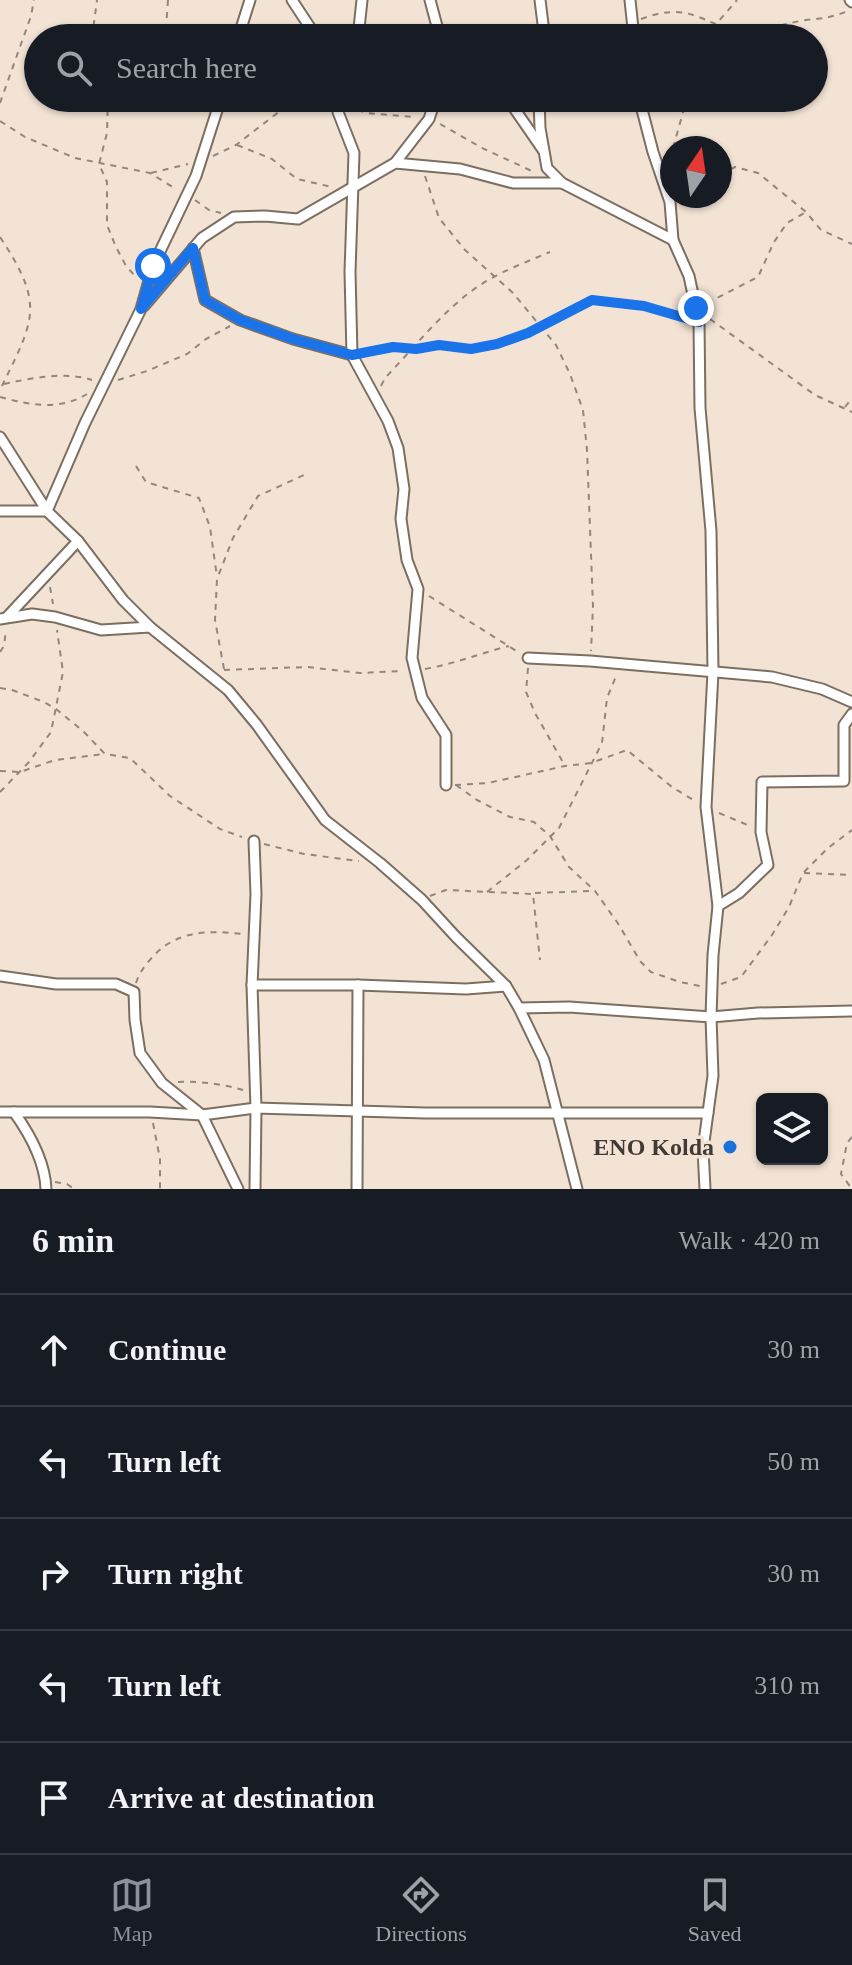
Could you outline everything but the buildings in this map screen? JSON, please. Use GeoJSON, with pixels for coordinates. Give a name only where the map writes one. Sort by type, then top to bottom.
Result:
{"type":"FeatureCollection","features":[{"type":"Feature","properties":{"kind":"street"},"geometry":{"type":"LineString","coordinates":[[242,24],[250,0]]}},
{"type":"Feature","properties":{"kind":"street"},"geometry":{"type":"LineString","coordinates":[[292,0],[308,24]]}},
{"type":"Feature","properties":{"kind":"street"},"geometry":{"type":"LineString","coordinates":[[359,24],[362,0]]}},
{"type":"Feature","properties":{"kind":"street"},"geometry":{"type":"LineString","coordinates":[[430,0],[436,24]]}},
{"type":"Feature","properties":{"kind":"street"},"geometry":{"type":"LineString","coordinates":[[540,0],[543,24]]}},
{"type":"Feature","properties":{"kind":"street"},"geometry":{"type":"LineString","coordinates":[[630,0],[633,22]]}},
{"type":"Feature","properties":{"kind":"street"},"geometry":{"type":"LineString","coordinates":[[47,511],[141,309],[153,266],[196,176],[216,112]]}},
{"type":"Feature","properties":{"kind":"street"},"geometry":{"type":"LineString","coordinates":[[338,112],[354,153],[349,190],[352,355],[388,421],[398,448],[404,489],[401,519],[407,560],[418,589],[412,658],[422,698],[446,735],[450,785]]}},
{"type":"Feature","properties":{"kind":"street"},"geometry":{"type":"LineString","coordinates":[[141,309],[202,238],[234,217],[298,219],[395,163],[431,112]]}},
{"type":"Feature","properties":{"kind":"street"},"geometry":{"type":"LineString","coordinates":[[516,112],[544,153]]}},
{"type":"Feature","properties":{"kind":"street"},"geometry":{"type":"LineString","coordinates":[[539,112],[547,168],[562,183],[673,240]]}},
{"type":"Feature","properties":{"kind":"street"},"geometry":{"type":"LineString","coordinates":[[643,112],[670,202],[673,240],[689,276],[699,322],[700,408],[711,531],[713,672],[706,807],[718,906],[711,1017],[713,1076],[703,1149],[705,1189]]}},
{"type":"Feature","properties":{"kind":"street"},"geometry":{"type":"LineString","coordinates":[[395,163],[460,169],[513,183],[562,183]]}},
{"type":"Feature","properties":{"kind":"street"},"geometry":{"type":"LineString","coordinates":[[193,248],[205,300],[240,320],[352,355]]}},
{"type":"Feature","properties":{"kind":"street"},"geometry":{"type":"LineString","coordinates":[[0,437],[47,511],[78,541],[123,600],[150,627],[228,690],[325,820],[422,900],[506,986],[544,1060],[577,1189]]}},
{"type":"Feature","properties":{"kind":"street"},"geometry":{"type":"LineString","coordinates":[[0,511],[47,511]]}},
{"type":"Feature","properties":{"kind":"street"},"geometry":{"type":"LineString","coordinates":[[4,618],[78,541]]}},
{"type":"Feature","properties":{"kind":"street"},"geometry":{"type":"LineString","coordinates":[[4,618],[32,614],[101,630],[150,627]]}},
{"type":"Feature","properties":{"kind":"street"},"geometry":{"type":"LineString","coordinates":[[528,658],[772,677],[822,689],[852,702]]}},
{"type":"Feature","properties":{"kind":"street"},"geometry":{"type":"LineString","coordinates":[[718,906],[739,893],[768,865],[761,832],[762,782],[844,781],[844,725],[852,714]]}},
{"type":"Feature","properties":{"kind":"street"},"geometry":{"type":"LineString","coordinates":[[254,841],[256,894],[252,985],[255,1189]]}},
{"type":"Feature","properties":{"kind":"street"},"geometry":{"type":"LineString","coordinates":[[0,976],[56,984],[116,984],[134,992],[140,1053],[162,1083],[202,1115],[238,1189]]}},
{"type":"Feature","properties":{"kind":"street"},"geometry":{"type":"LineString","coordinates":[[252,985],[466,989],[506,986]]}},
{"type":"Feature","properties":{"kind":"street"},"geometry":{"type":"LineString","coordinates":[[357,1189],[358,985]]}},
{"type":"Feature","properties":{"kind":"street"},"geometry":{"type":"LineString","coordinates":[[519,1008],[569,1007],[711,1017],[852,1011]]}},
{"type":"Feature","properties":{"kind":"street"},"geometry":{"type":"LineString","coordinates":[[0,1112],[202,1115],[256,1108],[357,1112],[708,1113]]}},
{"type":"Feature","properties":{"kind":"street"},"geometry":{"type":"LineString","coordinates":[[14,1112],[25,1127],[46,1184]]}},
{"type":"Feature","properties":{"kind":"path"},"geometry":{"type":"LineString","coordinates":[[28,24],[34,0]]}},
{"type":"Feature","properties":{"kind":"path"},"geometry":{"type":"LineString","coordinates":[[94,24],[97,0]]}},
{"type":"Feature","properties":{"kind":"path"},"geometry":{"type":"LineString","coordinates":[[166,24],[168,0]]}},
{"type":"Feature","properties":{"kind":"path"},"geometry":{"type":"LineString","coordinates":[[717,24],[737,0]]}},
{"type":"Feature","properties":{"kind":"path"},"geometry":{"type":"LineString","coordinates":[[791,24],[829,19],[852,10]]}},
{"type":"Feature","properties":{"kind":"path"},"geometry":{"type":"LineString","coordinates":[[633,22],[675,11],[714,24]]}},
{"type":"Feature","properties":{"kind":"path"},"geometry":{"type":"LineString","coordinates":[[0,103],[24,36]]}},
{"type":"Feature","properties":{"kind":"path"},"geometry":{"type":"LineString","coordinates":[[108,112],[107,133],[99,164],[107,182],[107,225],[126,266],[147,289]]}},
{"type":"Feature","properties":{"kind":"path"},"geometry":{"type":"LineString","coordinates":[[150,173],[200,162],[236,145],[279,112]]}},
{"type":"Feature","properties":{"kind":"path"},"geometry":{"type":"LineString","coordinates":[[365,112],[429,119],[540,175]]}},
{"type":"Feature","properties":{"kind":"path"},"geometry":{"type":"LineString","coordinates":[[676,136],[683,112]]}},
{"type":"Feature","properties":{"kind":"path"},"geometry":{"type":"LineString","coordinates":[[0,121],[25,137],[75,158],[150,173],[209,210],[234,217]]}},
{"type":"Feature","properties":{"kind":"path"},"geometry":{"type":"LineString","coordinates":[[236,145],[272,159],[297,179],[349,190]]}},
{"type":"Feature","properties":{"kind":"path"},"geometry":{"type":"LineString","coordinates":[[422,165],[439,218],[465,250],[513,293],[556,345],[583,410],[593,606],[590,661]]}},
{"type":"Feature","properties":{"kind":"path"},"geometry":{"type":"LineString","coordinates":[[732,169],[758,173],[806,212],[821,230],[852,244]]}},
{"type":"Feature","properties":{"kind":"path"},"geometry":{"type":"LineString","coordinates":[[806,212],[787,223],[774,242],[758,277],[696,308],[777,370],[815,395],[852,412]]}},
{"type":"Feature","properties":{"kind":"path"},"geometry":{"type":"LineString","coordinates":[[0,237],[19,265],[32,303],[29,328],[0,390]]}},
{"type":"Feature","properties":{"kind":"path"},"geometry":{"type":"LineString","coordinates":[[376,398],[385,378],[472,291],[510,268],[550,252]]}},
{"type":"Feature","properties":{"kind":"path"},"geometry":{"type":"LineString","coordinates":[[352,355],[393,347],[413,349],[439,345],[471,349],[497,344],[540,327],[592,300],[644,306],[699,322]]}},
{"type":"Feature","properties":{"kind":"path"},"geometry":{"type":"LineString","coordinates":[[0,397],[27,404],[61,406],[105,383],[147,371],[187,354],[240,320]]}},
{"type":"Feature","properties":{"kind":"path"},"geometry":{"type":"LineString","coordinates":[[3,384],[35,378],[82,376],[105,383]]}},
{"type":"Feature","properties":{"kind":"path"},"geometry":{"type":"LineString","coordinates":[[844,408],[852,398]]}},
{"type":"Feature","properties":{"kind":"path"},"geometry":{"type":"LineString","coordinates":[[136,466],[146,482],[199,498],[210,527],[217,579],[215,620],[228,690]]}},
{"type":"Feature","properties":{"kind":"path"},"geometry":{"type":"LineString","coordinates":[[217,579],[233,538],[258,496],[306,474]]}},
{"type":"Feature","properties":{"kind":"path"},"geometry":{"type":"LineString","coordinates":[[0,792],[51,732],[63,672],[48,572]]}},
{"type":"Feature","properties":{"kind":"path"},"geometry":{"type":"LineString","coordinates":[[418,589],[528,658],[526,692],[565,766]]}},
{"type":"Feature","properties":{"kind":"path"},"geometry":{"type":"LineString","coordinates":[[0,652],[4,646],[4,618]]}},
{"type":"Feature","properties":{"kind":"path"},"geometry":{"type":"LineString","coordinates":[[224,670],[307,667],[360,673],[415,671],[448,665],[509,646]]}},
{"type":"Feature","properties":{"kind":"path"},"geometry":{"type":"LineString","coordinates":[[487,892],[527,860],[559,828],[602,743],[607,698],[621,664]]}},
{"type":"Feature","properties":{"kind":"path"},"geometry":{"type":"LineString","coordinates":[[0,688],[23,694],[56,709],[105,754]]}},
{"type":"Feature","properties":{"kind":"path"},"geometry":{"type":"LineString","coordinates":[[450,785],[488,783],[591,763],[627,750],[672,787],[706,807],[761,832]]}},
{"type":"Feature","properties":{"kind":"path"},"geometry":{"type":"LineString","coordinates":[[0,771],[20,772],[55,760],[105,754],[130,758],[170,796],[220,829],[304,854],[380,863]]}},
{"type":"Feature","properties":{"kind":"path"},"geometry":{"type":"LineString","coordinates":[[450,785],[510,817],[534,822],[550,836],[569,867],[595,891],[640,961],[651,972],[712,988],[741,977],[789,907],[803,873],[852,830]]}},
{"type":"Feature","properties":{"kind":"path"},"geometry":{"type":"LineString","coordinates":[[803,873],[852,875]]}},
{"type":"Feature","properties":{"kind":"path"},"geometry":{"type":"LineString","coordinates":[[422,900],[446,890],[533,894],[595,891]]}},
{"type":"Feature","properties":{"kind":"path"},"geometry":{"type":"LineString","coordinates":[[533,894],[540,960]]}},
{"type":"Feature","properties":{"kind":"path"},"geometry":{"type":"LineString","coordinates":[[134,992],[139,974],[159,949],[184,935],[213,931],[254,935]]}},
{"type":"Feature","properties":{"kind":"path"},"geometry":{"type":"LineString","coordinates":[[162,1083],[193,1081],[255,1093]]}},
{"type":"Feature","properties":{"kind":"path"},"geometry":{"type":"LineString","coordinates":[[150,1112],[160,1159],[160,1189]]}},
{"type":"Feature","properties":{"kind":"path"},"geometry":{"type":"LineString","coordinates":[[850,1189],[841,1174],[847,1143],[852,1137]]}},
{"type":"Feature","properties":{"kind":"path"},"geometry":{"type":"LineString","coordinates":[[46,1184],[67,1184],[74,1189]]}},
{"type":"Feature","properties":{"kind":"place","name":"ENO Kolda"},"geometry":{"type":"Point","coordinates":[730,1147]}},
{"type":"Feature","properties":{"kind":"route"},"geometry":{"type":"LineString","coordinates":[[153,266],[141,309],[193,248],[205,300],[240,320],[352,355],[393,347],[416,349],[439,345],[471,349],[497,344],[528,333],[592,300],[644,306],[699,322],[696,308]]}}]}
